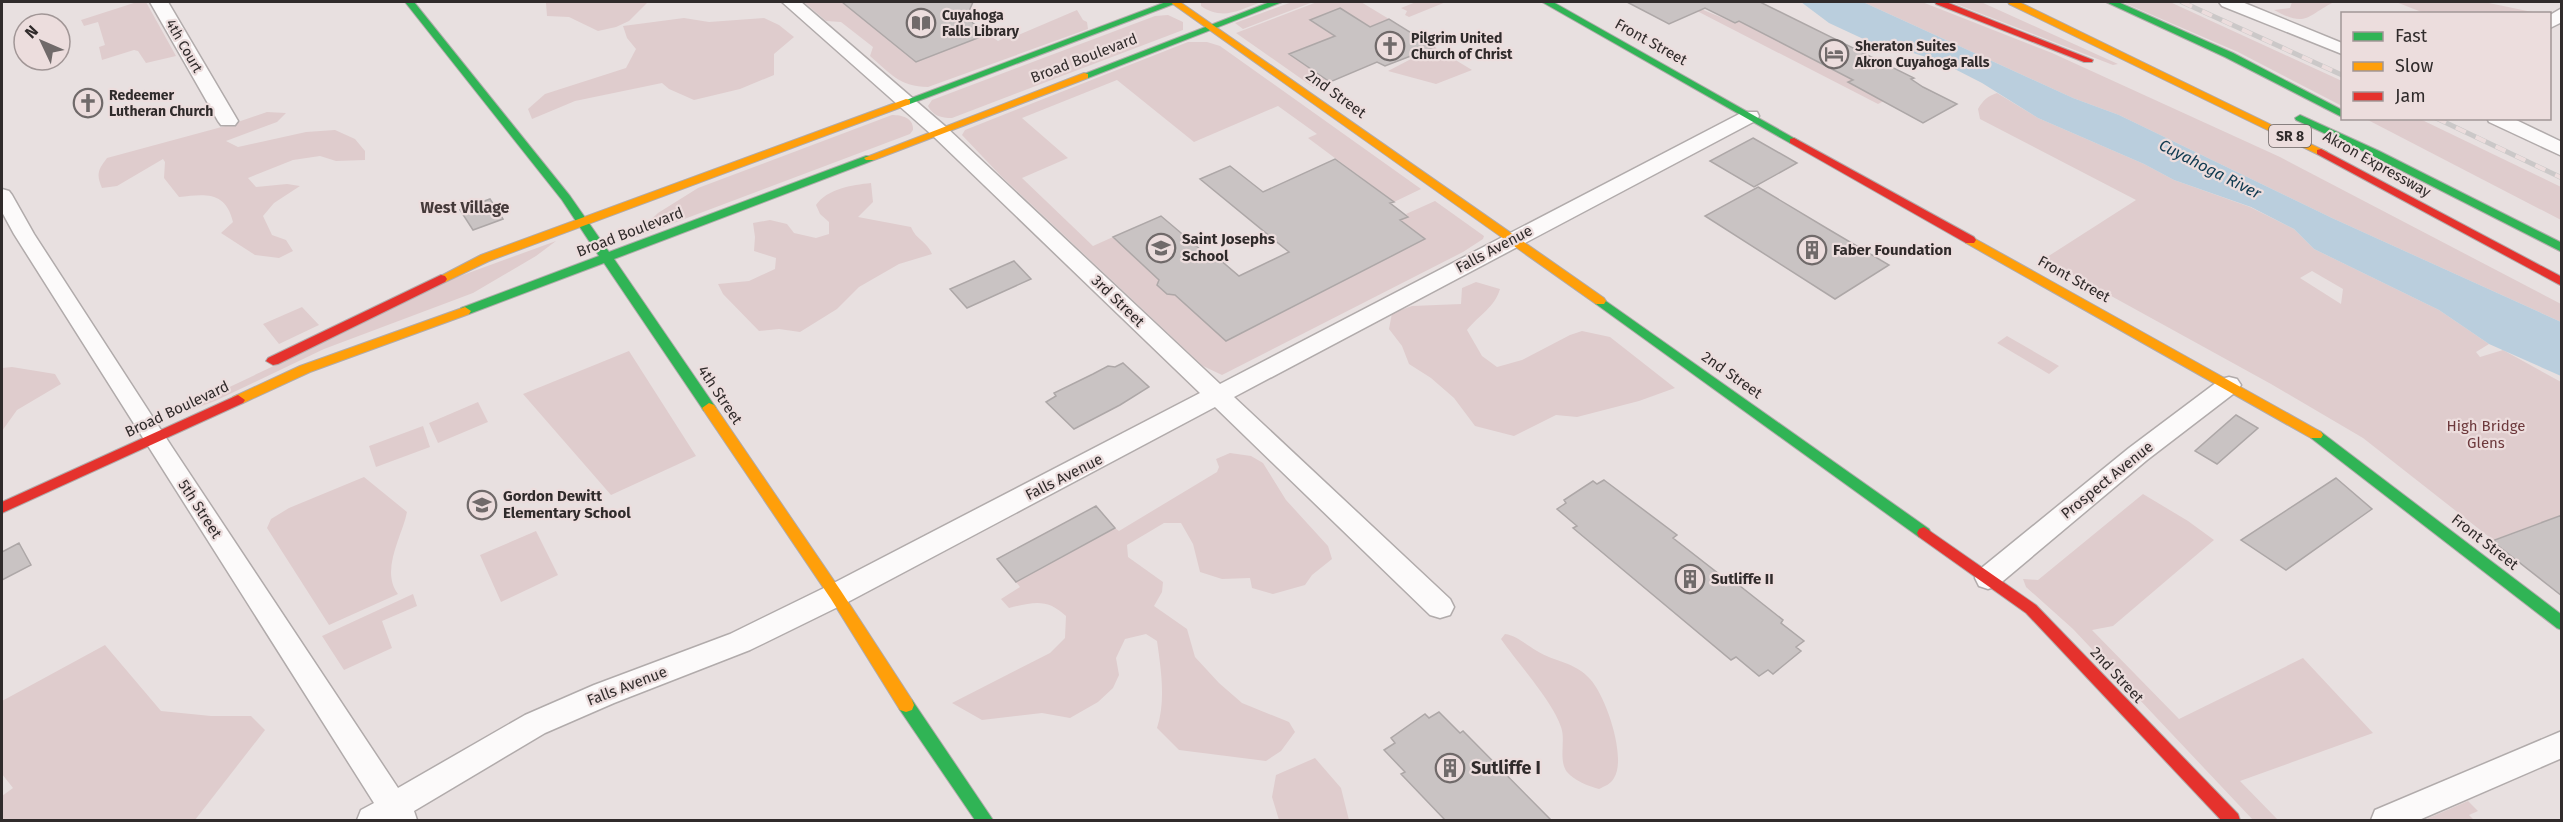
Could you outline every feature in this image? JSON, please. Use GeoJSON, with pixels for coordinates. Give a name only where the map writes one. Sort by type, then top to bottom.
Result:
{"type":"FeatureCollection","features":[{"type":"Feature","properties":{"kind":"main road","name":"4th Street"},"geometry":{"type":"LineString","coordinates":[[409,2],[566,198],[836,595],[915,718],[985,820]]}},
{"type":"Feature","properties":{"kind":"main road","name":"Broad Boulevard"},"geometry":{"type":"LineString","coordinates":[[257,368],[495,254],[1174,2]]}},
{"type":"Feature","properties":{"kind":"main road","name":"2nd Street"},"geometry":{"type":"LineString","coordinates":[[1174,2],[1513,239],[2031,609],[2232,820]]}},
{"type":"Feature","properties":{"kind":"main road","name":"Broad Boulevard"},"geometry":{"type":"LineString","coordinates":[[2,508],[144,426],[271,384],[1277,2]]}},
{"type":"Feature","properties":{"kind":"main road","name":"Front Street"},"geometry":{"type":"LineString","coordinates":[[1547,2],[2320,437],[2562,624]]}},
{"type":"Feature","properties":{"kind":"main road"},"geometry":{"type":"LineString","coordinates":[[1939,2],[2099,64]]}},
{"type":"Feature","properties":{"kind":"main road","name":"Akron Expressway"},"geometry":{"type":"LineString","coordinates":[[2012,2],[2301,141],[2445,221],[2562,282]]}},
{"type":"Feature","properties":{"kind":"main road"},"geometry":{"type":"LineString","coordinates":[[2111,2],[2229,55],[2341,113]]}},
{"type":"Feature","properties":{"kind":"main road"},"geometry":{"type":"LineString","coordinates":[[2143,81],[2445,221]]}},
{"type":"Feature","properties":{"kind":"main road","name":"Akron Expressway"},"geometry":{"type":"LineString","coordinates":[[2291,114],[2375,153],[2562,248]]}},
{"type":"Feature","properties":{"kind":"main road"},"geometry":{"type":"LineString","coordinates":[[658,209],[710,175]]}},
{"type":"Feature","properties":{"kind":"main road"},"geometry":{"type":"LineString","coordinates":[[2491,196],[2562,235]]}},
{"type":"Feature","properties":{"kind":"main road"},"geometry":{"type":"LineString","coordinates":[[558,247],[582,221]]}},
{"type":"Feature","properties":{"kind":"main road"},"geometry":{"type":"LineString","coordinates":[[607,258],[630,234]]}},
{"type":"Feature","properties":{"kind":"main road"},"geometry":{"type":"LineString","coordinates":[[395,337],[505,281]]}},
{"type":"Feature","properties":{"kind":"street","name":"4th Court"},"geometry":{"type":"LineString","coordinates":[[159,2],[228,122]]}},
{"type":"Feature","properties":{"kind":"street","name":"3rd Street"},"geometry":{"type":"LineString","coordinates":[[791,2],[939,131],[1440,607]]}},
{"type":"Feature","properties":{"kind":"street"},"geometry":{"type":"LineString","coordinates":[[2228,2],[2341,48]]}},
{"type":"Feature","properties":{"kind":"street","name":"Falls Avenue"},"geometry":{"type":"LineString","coordinates":[[389,816],[490,749],[535,724],[604,694],[719,651],[836,595],[1750,116]]}},
{"type":"Feature","properties":{"kind":"street"},"geometry":{"type":"LineString","coordinates":[[2500,120],[2562,150]]}},
{"type":"Feature","properties":{"kind":"street","name":"5th Street"},"geometry":{"type":"LineString","coordinates":[[2,195],[24,234],[389,816]]}},
{"type":"Feature","properties":{"kind":"street","name":"Prospect Avenue"},"geometry":{"type":"LineString","coordinates":[[1988,578],[2130,461],[2229,385]]}},
{"type":"Feature","properties":{"kind":"street"},"geometry":{"type":"LineString","coordinates":[[2386,820],[2562,744]]}},
{"type":"Feature","properties":{"kind":"green space"},"geometry":{"type":"Polygon","coordinates":[[[137,2],[146,2],[176,56],[146,63],[138,51],[134,50],[102,60],[99,47],[105,45],[98,22],[84,26],[81,20],[137,2]]]}},
{"type":"Feature","properties":{"kind":"green space"},"geometry":{"type":"Polygon","coordinates":[[[648,2],[629,21],[598,31],[569,17],[547,16],[546,3],[648,2]]]}},
{"type":"Feature","properties":{"kind":"green space"},"geometry":{"type":"Polygon","coordinates":[[[804,2],[842,2],[916,62],[988,34],[998,41],[1006,37],[1009,39],[1077,10],[1087,22],[1088,29],[928,87],[903,82],[870,56],[873,47],[841,22],[826,21],[804,2]]]}},
{"type":"Feature","properties":{"kind":"green space"},"geometry":{"type":"Polygon","coordinates":[[[1201,2],[1261,2],[1231,13],[1217,13],[1201,6],[1201,2]]]}},
{"type":"Feature","properties":{"kind":"green space"},"geometry":{"type":"Polygon","coordinates":[[[1292,2],[1313,2],[1243,29],[1235,23],[1292,2]]]}},
{"type":"Feature","properties":{"kind":"green space"},"geometry":{"type":"Polygon","coordinates":[[[1317,2],[1361,2],[1389,19],[1370,27],[1340,8],[1311,21],[1358,51],[1313,45],[1289,54],[1330,82],[1322,86],[1313,87],[1236,33],[1317,2]]]}},
{"type":"Feature","properties":{"kind":"green space"},"geometry":{"type":"Polygon","coordinates":[[[1416,2],[1446,2],[1409,17],[1405,15],[1407,11],[1401,8],[1416,2]]]}},
{"type":"Feature","properties":{"kind":"green space"},"geometry":{"type":"Polygon","coordinates":[[[1863,2],[1922,2],[2052,53],[2280,157],[2561,304],[2561,322],[2332,218],[2119,115],[2073,98],[1863,2]]]}},
{"type":"Feature","properties":{"kind":"green space"},"geometry":{"type":"Polygon","coordinates":[[[1951,2],[1981,2],[2118,64],[2113,65],[1951,2]]]}},
{"type":"Feature","properties":{"kind":"green space"},"geometry":{"type":"Polygon","coordinates":[[[2122,2],[2170,2],[2341,81],[2341,105],[2238,52],[2122,2]]]}},
{"type":"Feature","properties":{"kind":"green space"},"geometry":{"type":"Polygon","coordinates":[[[2292,2],[2334,2],[2300,19],[2274,10],[2290,8],[2292,2]]]}},
{"type":"Feature","properties":{"kind":"green space"},"geometry":{"type":"Polygon","coordinates":[[[2396,2],[2484,2],[2532,12],[2421,12],[2396,2]]]}},
{"type":"Feature","properties":{"kind":"green space"},"geometry":{"type":"Polygon","coordinates":[[[1701,9],[1735,23],[1739,21],[1853,80],[1849,83],[1884,101],[1878,104],[1697,11],[1701,9]]]}},
{"type":"Feature","properties":{"kind":"green space"},"geometry":{"type":"Polygon","coordinates":[[[1168,15],[1183,22],[1183,30],[952,118],[938,116],[928,106],[932,100],[1155,16],[1168,15]]]}},
{"type":"Feature","properties":{"kind":"green space"},"geometry":{"type":"Polygon","coordinates":[[[684,18],[709,22],[764,18],[779,25],[794,37],[774,54],[774,75],[740,89],[694,100],[669,89],[662,83],[575,101],[532,119],[528,109],[545,94],[626,68],[636,49],[627,38],[623,26],[684,18]]]}},
{"type":"Feature","properties":{"kind":"green space"},"geometry":{"type":"Polygon","coordinates":[[[1188,42],[1207,42],[1220,46],[1421,189],[1394,202],[1308,138],[1317,134],[1278,106],[1194,142],[1117,80],[1022,118],[1068,158],[1022,178],[1093,246],[1113,237],[1159,280],[1157,285],[1167,294],[1175,295],[1226,341],[1425,239],[1400,220],[1408,216],[1406,214],[1435,201],[1484,236],[1483,239],[1463,252],[1222,375],[1203,366],[1001,176],[962,135],[965,130],[1188,42]]]}},
{"type":"Feature","properties":{"kind":"green space"},"geometry":{"type":"Polygon","coordinates":[[[1434,47],[1472,70],[1436,84],[1388,71],[1434,47]]]}},
{"type":"Feature","properties":{"kind":"green space","name":"High Bridge Glens"},"geometry":{"type":"Polygon","coordinates":[[[1997,93],[2038,118],[2144,164],[2174,180],[2250,207],[2294,229],[2314,249],[2439,310],[2489,344],[2476,352],[2480,357],[2503,350],[2561,382],[2561,518],[2559,516],[2493,540],[2363,438],[2271,384],[2044,259],[2136,200],[1980,119],[1978,109],[1988,97],[1997,93]],[[2312,271],[2300,278],[2341,304],[2343,289],[2312,271]]]}},
{"type":"Feature","properties":{"kind":"green space"},"geometry":{"type":"Polygon","coordinates":[[[267,112],[286,113],[277,122],[226,141],[238,147],[306,132],[335,130],[355,139],[365,151],[365,160],[336,161],[320,156],[293,160],[248,178],[256,187],[287,184],[300,186],[274,203],[263,216],[272,235],[286,240],[293,251],[279,258],[255,255],[221,233],[233,222],[225,205],[220,200],[206,195],[179,197],[164,178],[165,162],[163,159],[117,186],[102,188],[99,172],[107,158],[229,125],[267,112]]]}},
{"type":"Feature","properties":{"kind":"green space"},"geometry":{"type":"Polygon","coordinates":[[[892,115],[903,117],[912,123],[913,130],[910,134],[634,238],[633,236],[658,213],[698,188],[892,115]]]}},
{"type":"Feature","properties":{"kind":"green space"},"geometry":{"type":"Polygon","coordinates":[[[2368,120],[2422,120],[2561,187],[2561,220],[2368,120]]]}},
{"type":"Feature","properties":{"kind":"green space"},"geometry":{"type":"Polygon","coordinates":[[[871,183],[873,202],[858,217],[911,227],[932,254],[899,264],[859,287],[837,309],[800,332],[779,329],[759,331],[723,294],[718,284],[749,281],[775,269],[776,258],[754,251],[753,223],[770,220],[787,224],[794,233],[816,238],[829,234],[829,222],[820,214],[816,205],[833,192],[871,183]]]}},
{"type":"Feature","properties":{"kind":"green space"},"geometry":{"type":"Polygon","coordinates":[[[556,241],[536,256],[473,293],[324,349],[215,401],[175,416],[176,412],[452,279],[556,241]]]}},
{"type":"Feature","properties":{"kind":"green space"},"geometry":{"type":"Polygon","coordinates":[[[1476,282],[1500,289],[1491,306],[1467,330],[1482,356],[1497,367],[1522,360],[1582,331],[1610,337],[1675,388],[1639,401],[1577,417],[1556,415],[1514,436],[1475,426],[1454,398],[1431,378],[1409,364],[1402,346],[1389,329],[1392,313],[1412,306],[1461,304],[1462,288],[1476,282]]]}},
{"type":"Feature","properties":{"kind":"green space"},"geometry":{"type":"Polygon","coordinates":[[[302,307],[319,325],[279,344],[263,324],[302,307]]]}},
{"type":"Feature","properties":{"kind":"green space"},"geometry":{"type":"Polygon","coordinates":[[[2007,336],[2059,366],[2049,374],[1997,343],[2007,336]]]}},
{"type":"Feature","properties":{"kind":"green space"},"geometry":{"type":"Polygon","coordinates":[[[629,351],[696,456],[611,495],[523,394],[629,351]]]}},
{"type":"Feature","properties":{"kind":"green space"},"geometry":{"type":"Polygon","coordinates":[[[12,367],[55,374],[61,384],[17,410],[2,431],[2,368],[12,367]]]}},
{"type":"Feature","properties":{"kind":"green space"},"geometry":{"type":"Polygon","coordinates":[[[478,402],[488,422],[438,443],[429,423],[478,402]]]}},
{"type":"Feature","properties":{"kind":"green space"},"geometry":{"type":"Polygon","coordinates":[[[423,426],[430,447],[376,467],[369,446],[423,426]]]}},
{"type":"Feature","properties":{"kind":"green space"},"geometry":{"type":"Polygon","coordinates":[[[1230,453],[1251,456],[1263,463],[1286,500],[1328,546],[1332,559],[1312,575],[1305,585],[1273,594],[1252,588],[1250,578],[1222,579],[1200,572],[1193,544],[1181,523],[1164,523],[1127,545],[1128,557],[1163,582],[1162,592],[1154,606],[1187,629],[1195,657],[1219,683],[1242,703],[1289,722],[1295,732],[1281,751],[1266,761],[1179,750],[1157,728],[1162,696],[1160,663],[1157,641],[1146,634],[1125,639],[1116,658],[1119,675],[1113,688],[1098,702],[1070,718],[1042,713],[982,720],[952,703],[1050,653],[1065,638],[1066,616],[1053,606],[1040,603],[1009,608],[1001,599],[1020,587],[1016,582],[1115,528],[1119,531],[1217,472],[1219,467],[1216,459],[1230,453]]]}},
{"type":"Feature","properties":{"kind":"green space"},"geometry":{"type":"Polygon","coordinates":[[[364,477],[407,512],[392,564],[393,585],[398,594],[329,625],[267,528],[271,519],[289,508],[364,477]]]}},
{"type":"Feature","properties":{"kind":"green space"},"geometry":{"type":"Polygon","coordinates":[[[2143,494],[2188,521],[2214,540],[2113,626],[2092,630],[2179,719],[2303,658],[2373,733],[2240,781],[2278,820],[2253,820],[2073,629],[2026,587],[2023,579],[2038,580],[2143,494]]]}},
{"type":"Feature","properties":{"kind":"green space"},"geometry":{"type":"Polygon","coordinates":[[[536,531],[558,575],[501,602],[480,555],[536,531]]]}},
{"type":"Feature","properties":{"kind":"green space"},"geometry":{"type":"Polygon","coordinates":[[[413,594],[417,606],[382,621],[392,648],[344,670],[322,636],[413,594]]]}},
{"type":"Feature","properties":{"kind":"green space"},"geometry":{"type":"Polygon","coordinates":[[[1505,634],[1544,655],[1578,669],[1596,687],[1608,713],[1616,742],[1617,769],[1610,783],[1599,789],[1582,783],[1567,772],[1563,762],[1562,732],[1557,717],[1543,694],[1501,639],[1505,634]]]}},
{"type":"Feature","properties":{"kind":"green space"},"geometry":{"type":"Polygon","coordinates":[[[105,645],[161,711],[211,716],[251,716],[265,730],[195,820],[2,820],[2,796],[13,788],[2,774],[2,701],[105,645]]]}},
{"type":"Feature","properties":{"kind":"green space"},"geometry":{"type":"Polygon","coordinates":[[[1315,758],[1341,788],[1349,820],[1279,820],[1272,797],[1276,775],[1315,758]]]}},
{"type":"Feature","properties":{"kind":"green space"},"geometry":{"type":"Polygon","coordinates":[[[2468,801],[2478,811],[2469,815],[2474,820],[2424,820],[2468,801]]]}},
{"type":"Feature","properties":{"kind":"water","name":"Cuyahoga River"},"geometry":{"type":"Polygon","coordinates":[[[1801,2],[1863,2],[2073,98],[2119,115],[2332,218],[2561,322],[2561,376],[2489,344],[2439,310],[2314,249],[2294,229],[2251,207],[2174,180],[2144,164],[2038,118],[1982,83],[1941,62],[1895,47],[1872,43],[1829,23],[1801,2]]]}},
{"type":"Feature","properties":{"kind":"building","name":"Cuyahoga Falls Library"},"geometry":{"type":"Polygon","coordinates":[[[842,2],[973,2],[966,18],[988,34],[916,62],[842,2]]]}},
{"type":"Feature","properties":{"kind":"building","name":"Sheraton Suites Akron Cuyahoga Falls"},"geometry":{"type":"Polygon","coordinates":[[[1627,2],[1760,2],[1914,78],[1911,79],[1957,104],[1923,123],[1848,82],[1853,80],[1739,21],[1735,23],[1705,8],[1669,24],[1627,2]]]}},
{"type":"Feature","properties":{"kind":"building","name":"Pilgrim United Church of Christ"},"geometry":{"type":"Polygon","coordinates":[[[1340,8],[1370,27],[1389,19],[1434,47],[1385,66],[1377,62],[1330,82],[1289,54],[1335,36],[1310,20],[1340,8]]]}},
{"type":"Feature","properties":{"kind":"building"},"geometry":{"type":"Polygon","coordinates":[[[1753,138],[1797,163],[1754,187],[1710,161],[1753,138]]]}},
{"type":"Feature","properties":{"kind":"building","name":"Saint Josephs School"},"geometry":{"type":"Polygon","coordinates":[[[1335,159],[1394,202],[1390,203],[1408,217],[1400,220],[1425,239],[1226,341],[1175,295],[1167,294],[1157,285],[1159,280],[1113,237],[1161,216],[1207,255],[1212,253],[1239,276],[1289,252],[1200,179],[1230,166],[1263,192],[1335,159]]]}},
{"type":"Feature","properties":{"kind":"building","name":"Faber Foundation"},"geometry":{"type":"Polygon","coordinates":[[[1758,187],[1889,265],[1835,299],[1705,216],[1758,187]]]}},
{"type":"Feature","properties":{"kind":"building"},"geometry":{"type":"Polygon","coordinates":[[[490,199],[503,219],[473,230],[460,210],[490,199]]]}},
{"type":"Feature","properties":{"kind":"building"},"geometry":{"type":"Polygon","coordinates":[[[1014,261],[1031,279],[967,308],[950,289],[1014,261]]]}},
{"type":"Feature","properties":{"kind":"building"},"geometry":{"type":"Polygon","coordinates":[[[1123,363],[1149,387],[1074,429],[1046,402],[1056,396],[1054,393],[1108,366],[1115,367],[1123,363]]]}},
{"type":"Feature","properties":{"kind":"building"},"geometry":{"type":"Polygon","coordinates":[[[2236,415],[2258,428],[2217,464],[2195,451],[2236,415]]]}},
{"type":"Feature","properties":{"kind":"building"},"geometry":{"type":"Polygon","coordinates":[[[2336,478],[2372,509],[2286,570],[2241,540],[2336,478]]]}},
{"type":"Feature","properties":{"kind":"building","name":"Sutliffe II"},"geometry":{"type":"Polygon","coordinates":[[[1604,480],[1677,535],[1673,538],[1723,577],[1726,575],[1783,620],[1781,623],[1804,641],[1796,647],[1801,651],[1773,674],[1768,670],[1759,676],[1736,657],[1731,660],[1573,528],[1577,526],[1557,509],[1566,503],[1564,500],[1593,481],[1597,484],[1604,480]]]}},
{"type":"Feature","properties":{"kind":"building"},"geometry":{"type":"Polygon","coordinates":[[[1096,506],[1115,528],[1016,582],[997,559],[1096,506]]]}},
{"type":"Feature","properties":{"kind":"building"},"geometry":{"type":"Polygon","coordinates":[[[2562,515],[2562,596],[2492,541],[2562,515]]]}},
{"type":"Feature","properties":{"kind":"building"},"geometry":{"type":"Polygon","coordinates":[[[19,543],[31,565],[2,580],[2,552],[19,543]]]}},
{"type":"Feature","properties":{"kind":"building","name":"Sutliffe I"},"geometry":{"type":"Polygon","coordinates":[[[1439,712],[1460,733],[1463,731],[1551,820],[1445,820],[1401,774],[1405,772],[1384,750],[1395,743],[1391,738],[1425,714],[1429,718],[1439,712]]]}},
{"type":"Feature","properties":{"kind":"railway"},"geometry":{"type":"LineString","coordinates":[[2182,2],[2341,75]]}},
{"type":"Feature","properties":{"kind":"railway"},"geometry":{"type":"LineString","coordinates":[[2440,120],[2562,178]]}},
{"type":"Feature","properties":{"kind":"traffic: fast"},"geometry":{"type":"LineString","coordinates":[[409,2],[566,198],[709,408]]}},
{"type":"Feature","properties":{"kind":"traffic: fast"},"geometry":{"type":"LineString","coordinates":[[906,102],[1174,2]]}},
{"type":"Feature","properties":{"kind":"traffic: fast"},"geometry":{"type":"LineString","coordinates":[[1084,76],[1277,2]]}},
{"type":"Feature","properties":{"kind":"traffic: fast"},"geometry":{"type":"LineString","coordinates":[[1547,2],[1794,141]]}},
{"type":"Feature","properties":{"kind":"traffic: fast"},"geometry":{"type":"LineString","coordinates":[[2111,2],[2229,55],[2341,113]]}},
{"type":"Feature","properties":{"kind":"traffic: fast"},"geometry":{"type":"LineString","coordinates":[[2300,118],[2375,153],[2562,248]]}},
{"type":"Feature","properties":{"kind":"traffic: fast"},"geometry":{"type":"LineString","coordinates":[[465,311],[870,158]]}},
{"type":"Feature","properties":{"kind":"traffic: fast"},"geometry":{"type":"LineString","coordinates":[[1600,301],[1924,533]]}},
{"type":"Feature","properties":{"kind":"traffic: fast"},"geometry":{"type":"LineString","coordinates":[[2316,435],[2562,624]]}},
{"type":"Feature","properties":{"kind":"traffic: fast"},"geometry":{"type":"LineString","coordinates":[[906,705],[985,820]]}},
{"type":"Feature","properties":{"kind":"traffic: slow"},"geometry":{"type":"LineString","coordinates":[[1174,2],[1600,301]]}},
{"type":"Feature","properties":{"kind":"traffic: slow"},"geometry":{"type":"LineString","coordinates":[[2012,2],[2321,152]]}},
{"type":"Feature","properties":{"kind":"traffic: slow"},"geometry":{"type":"LineString","coordinates":[[870,158],[1084,76]]}},
{"type":"Feature","properties":{"kind":"traffic: slow"},"geometry":{"type":"LineString","coordinates":[[441,279],[485,258],[906,102]]}},
{"type":"Feature","properties":{"kind":"traffic: slow"},"geometry":{"type":"LineString","coordinates":[[1970,240],[2316,435]]}},
{"type":"Feature","properties":{"kind":"traffic: slow"},"geometry":{"type":"LineString","coordinates":[[238,400],[305,369],[465,311]]}},
{"type":"Feature","properties":{"kind":"traffic: slow"},"geometry":{"type":"LineString","coordinates":[[709,408],[836,595],[906,705]]}},
{"type":"Feature","properties":{"kind":"traffic: jam"},"geometry":{"type":"LineString","coordinates":[[1939,2],[2088,60]]}},
{"type":"Feature","properties":{"kind":"traffic: jam"},"geometry":{"type":"LineString","coordinates":[[1794,141],[1970,240]]}},
{"type":"Feature","properties":{"kind":"traffic: jam"},"geometry":{"type":"LineString","coordinates":[[2321,152],[2562,282]]}},
{"type":"Feature","properties":{"kind":"traffic: jam"},"geometry":{"type":"LineString","coordinates":[[273,361],[441,279]]}},
{"type":"Feature","properties":{"kind":"traffic: jam"},"geometry":{"type":"LineString","coordinates":[[2,508],[238,400]]}},
{"type":"Feature","properties":{"kind":"traffic: jam"},"geometry":{"type":"LineString","coordinates":[[1924,533],[2031,609],[2232,820]]}},
{"type":"Feature","properties":{"kind":"place","name":"Cuyahoga Falls Library"},"geometry":{"type":"Point","coordinates":[921,23]}},
{"type":"Feature","properties":{"kind":"place","name":"Pilgrim United Church of Christ"},"geometry":{"type":"Point","coordinates":[1390,46]}},
{"type":"Feature","properties":{"kind":"place","name":"Sheraton Suites Akron Cuyahoga Falls"},"geometry":{"type":"Point","coordinates":[1834,54]}},
{"type":"Feature","properties":{"kind":"place","name":"Redeemer Lutheran Church"},"geometry":{"type":"Point","coordinates":[88,103]}},
{"type":"Feature","properties":{"kind":"place","name":"Saint Josephs School"},"geometry":{"type":"Point","coordinates":[1161,248]}},
{"type":"Feature","properties":{"kind":"place","name":"Faber Foundation"},"geometry":{"type":"Point","coordinates":[1812,250]}},
{"type":"Feature","properties":{"kind":"place","name":"Gordon Dewitt Elementary School"},"geometry":{"type":"Point","coordinates":[482,505]}},
{"type":"Feature","properties":{"kind":"place","name":"Sutliffe II"},"geometry":{"type":"Point","coordinates":[1690,579]}},
{"type":"Feature","properties":{"kind":"place","name":"Sutliffe I"},"geometry":{"type":"Point","coordinates":[1450,768]}},
{"type":"Feature","properties":{"kind":"district","name":"West Village"},"geometry":{"type":"Point","coordinates":[465,207]}}]}
